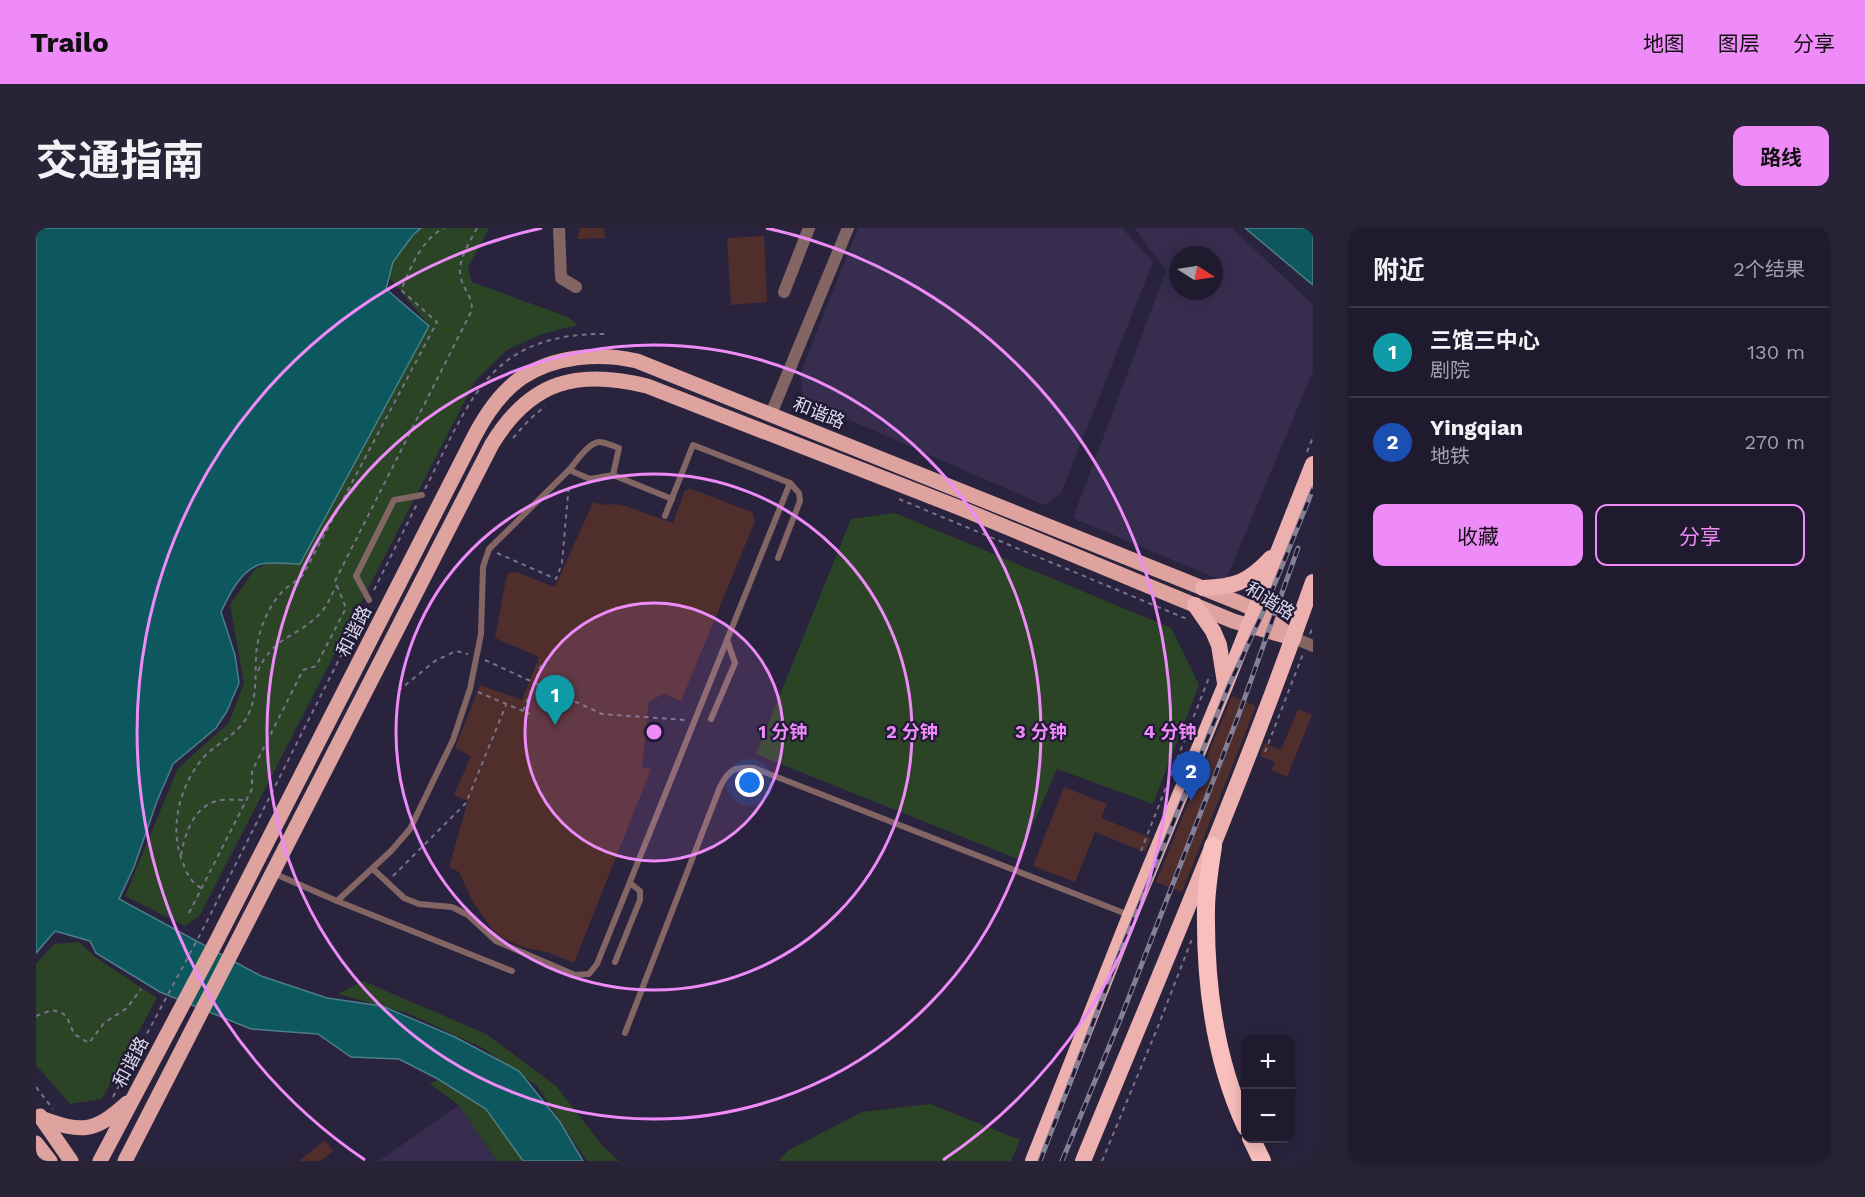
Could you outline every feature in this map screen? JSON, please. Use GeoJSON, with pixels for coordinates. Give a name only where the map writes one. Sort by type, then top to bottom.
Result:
{"type":"FeatureCollection","features":[{"type":"Feature","properties":{"kind":"highway"},"geometry":{"type":"LineString","coordinates":[[1033,1161],[1313,464]]}},
{"type":"Feature","properties":{"kind":"highway"},"geometry":{"type":"LineString","coordinates":[[1203,588],[1225,587],[1251,577],[1278,550]]}},
{"type":"Feature","properties":{"kind":"highway"},"geometry":{"type":"LineString","coordinates":[[1083,1161],[1213,846],[1294,638],[1313,582]]}},
{"type":"Feature","properties":{"kind":"highway"},"geometry":{"type":"LineString","coordinates":[[1192,612],[1213,631],[1220,645],[1225,686]]}},
{"type":"Feature","properties":{"kind":"highway"},"geometry":{"type":"LineString","coordinates":[[1213,846],[1206,908],[1209,988],[1226,1073],[1241,1118]]}},
{"type":"Feature","properties":{"kind":"highway"},"geometry":{"type":"LineString","coordinates":[[1253,1143],[1262,1161]]}},
{"type":"Feature","properties":{"kind":"main road","name":"和谐路"},"geometry":{"type":"LineString","coordinates":[[100,1161],[216,942],[485,417],[520,379],[542,367],[572,359],[602,356],[637,361],[1203,588],[1255,610],[1294,638]]}},
{"type":"Feature","properties":{"kind":"main road","name":"和谐路"},"geometry":{"type":"LineString","coordinates":[[124,1161],[492,444],[499,432],[526,403],[559,383],[592,378],[647,386],[960,508],[1192,612],[1294,638]]}},
{"type":"Feature","properties":{"kind":"main road"},"geometry":{"type":"LineString","coordinates":[[44,1114],[67,1127],[90,1128],[111,1116],[135,1095]]}},
{"type":"Feature","properties":{"kind":"main road"},"geometry":{"type":"LineString","coordinates":[[44,1114],[71,1161]]}},
{"type":"Feature","properties":{"kind":"main road"},"geometry":{"type":"LineString","coordinates":[[36,1143],[50,1161]]}},
{"type":"Feature","properties":{"kind":"street"},"geometry":{"type":"LineString","coordinates":[[559,228],[561,278],[576,287]]}},
{"type":"Feature","properties":{"kind":"street"},"geometry":{"type":"LineString","coordinates":[[784,292],[809,228]]}},
{"type":"Feature","properties":{"kind":"street"},"geometry":{"type":"LineString","coordinates":[[771,414],[848,228]]}},
{"type":"Feature","properties":{"kind":"street"},"geometry":{"type":"LineString","coordinates":[[1294,638],[1313,646]]}},
{"type":"Feature","properties":{"kind":"lane"},"geometry":{"type":"LineString","coordinates":[[337,901],[392,851],[410,829],[453,740],[470,689],[481,634],[483,567],[489,549],[569,470],[589,447],[597,442],[619,448],[613,475]]}},
{"type":"Feature","properties":{"kind":"lane"},"geometry":{"type":"LineString","coordinates":[[665,516],[693,445],[790,483],[799,493],[800,501],[778,558]]}},
{"type":"Feature","properties":{"kind":"lane"},"geometry":{"type":"LineString","coordinates":[[569,470],[590,479],[613,475],[672,499]]}},
{"type":"Feature","properties":{"kind":"lane"},"geometry":{"type":"LineString","coordinates":[[373,869],[404,898],[419,904],[452,906],[468,915],[496,941],[576,975],[589,974],[597,964],[790,483]]}},
{"type":"Feature","properties":{"kind":"lane"},"geometry":{"type":"LineString","coordinates":[[369,600],[356,576],[394,500],[422,495]]}},
{"type":"Feature","properties":{"kind":"lane"},"geometry":{"type":"LineString","coordinates":[[711,718],[735,663],[727,640]]}},
{"type":"Feature","properties":{"kind":"lane"},"geometry":{"type":"LineString","coordinates":[[625,1033],[720,786],[728,772],[741,768],[754,768],[1130,916]]}},
{"type":"Feature","properties":{"kind":"lane"},"geometry":{"type":"LineString","coordinates":[[273,873],[512,971]]}},
{"type":"Feature","properties":{"kind":"lane"},"geometry":{"type":"LineString","coordinates":[[615,962],[640,900],[640,891],[630,883]]}},
{"type":"Feature","properties":{"kind":"path"},"geometry":{"type":"LineString","coordinates":[[201,888],[189,878],[180,857],[177,815],[183,792],[204,757],[242,726],[255,695],[256,647],[268,612],[281,593],[303,575],[437,322],[401,290],[414,260],[434,233],[444,228]]}},
{"type":"Feature","properties":{"kind":"path"},"geometry":{"type":"LineString","coordinates":[[189,913],[252,789],[252,771],[303,670],[316,666],[346,608],[335,581],[472,310],[472,301],[460,279],[460,265],[477,228]]}},
{"type":"Feature","properties":{"kind":"path"},"geometry":{"type":"LineString","coordinates":[[509,443],[529,420],[546,406]]}},
{"type":"Feature","properties":{"kind":"path"},"geometry":{"type":"LineString","coordinates":[[489,549],[556,579],[562,563],[569,490]]}},
{"type":"Feature","properties":{"kind":"path"},"geometry":{"type":"LineString","coordinates":[[890,495],[1192,612]]}},
{"type":"Feature","properties":{"kind":"path"},"geometry":{"type":"LineString","coordinates":[[256,674],[270,651],[280,641],[315,619],[324,609],[337,585]]}},
{"type":"Feature","properties":{"kind":"path"},"geometry":{"type":"LineString","coordinates":[[398,691],[435,661],[456,651],[476,656],[602,714],[695,720]]}},
{"type":"Feature","properties":{"kind":"path"},"geometry":{"type":"LineString","coordinates":[[523,711],[543,661]]}},
{"type":"Feature","properties":{"kind":"path"},"geometry":{"type":"LineString","coordinates":[[1138,858],[1212,667]]}},
{"type":"Feature","properties":{"kind":"path"},"geometry":{"type":"LineString","coordinates":[[475,691],[530,714]]}},
{"type":"Feature","properties":{"kind":"path"},"geometry":{"type":"LineString","coordinates":[[387,882],[466,803],[507,705]]}},
{"type":"Feature","properties":{"kind":"path"},"geometry":{"type":"LineString","coordinates":[[180,857],[189,827],[198,812],[220,800],[246,800]]}},
{"type":"Feature","properties":{"kind":"path"},"geometry":{"type":"LineString","coordinates":[[110,1101],[202,931]]}},
{"type":"Feature","properties":{"kind":"path"},"geometry":{"type":"LineString","coordinates":[[36,1016],[52,1010],[62,1013],[67,1017],[74,1034],[89,1042],[104,1023],[127,1008],[141,989]]}},
{"type":"Feature","properties":{"kind":"path"},"geometry":{"type":"LineString","coordinates":[[36,1087],[44,1097],[44,1114]]}},
{"type":"Feature","properties":{"kind":"shaded area"},"geometry":{"type":"Polygon","coordinates":[[[36,228],[421,228],[393,262],[386,289],[429,326],[300,564],[258,565],[240,578],[228,598],[221,612],[235,655],[239,683],[227,711],[216,728],[173,764],[157,801],[134,867],[119,899],[261,976],[327,998],[382,1006],[455,1037],[519,1071],[560,1122],[583,1161],[523,1161],[486,1109],[438,1079],[399,1059],[351,1057],[318,1034],[251,1029],[160,992],[96,953],[90,941],[55,931],[36,953],[36,228]]]}},
{"type":"Feature","properties":{"kind":"shaded area"},"geometry":{"type":"Polygon","coordinates":[[[413,228],[489,228],[468,268],[472,282],[568,317],[578,325],[542,334],[507,350],[475,381],[200,915],[185,926],[125,896],[178,768],[229,723],[244,683],[230,605],[254,570],[301,547],[427,323],[385,272],[413,228]]]}},
{"type":"Feature","properties":{"kind":"shaded area"},"geometry":{"type":"Polygon","coordinates":[[[858,228],[1122,228],[1153,262],[1061,493],[1044,505],[804,400],[800,374],[858,228]]]}},
{"type":"Feature","properties":{"kind":"shaded area"},"geometry":{"type":"Polygon","coordinates":[[[1135,228],[1232,228],[1313,305],[1313,371],[1225,582],[1073,518],[1166,271],[1135,228]]]}},
{"type":"Feature","properties":{"kind":"shaded area"},"geometry":{"type":"Polygon","coordinates":[[[1245,228],[1313,228],[1313,285],[1245,228]]]}},
{"type":"Feature","properties":{"kind":"shaded area"},"geometry":{"type":"Polygon","coordinates":[[[895,513],[1171,628],[1199,685],[1153,804],[1057,769],[1018,859],[756,754],[851,519],[895,513]]]}},
{"type":"Feature","properties":{"kind":"shaded area"},"geometry":{"type":"Polygon","coordinates":[[[79,942],[95,957],[157,998],[102,1099],[70,1104],[36,1065],[36,964],[54,944],[79,942]]]}},
{"type":"Feature","properties":{"kind":"shaded area"},"geometry":{"type":"Polygon","coordinates":[[[363,981],[486,1034],[556,1086],[602,1145],[619,1161],[587,1161],[537,1086],[483,1048],[407,1013],[338,994],[363,981]]]}},
{"type":"Feature","properties":{"kind":"shaded area"},"geometry":{"type":"Polygon","coordinates":[[[438,1079],[486,1109],[523,1161],[497,1161],[459,1105],[430,1084],[438,1079]]]}},
{"type":"Feature","properties":{"kind":"shaded area"},"geometry":{"type":"Polygon","coordinates":[[[930,1104],[1020,1140],[1011,1161],[778,1161],[789,1150],[862,1112],[930,1104]]]}},
{"type":"Feature","properties":{"kind":"shaded area"},"geometry":{"type":"Polygon","coordinates":[[[459,1105],[497,1161],[379,1161],[459,1105]]]}},
{"type":"Feature","properties":{"kind":"building"},"geometry":{"type":"Polygon","coordinates":[[[580,228],[604,228],[605,238],[577,239],[580,228]]]}},
{"type":"Feature","properties":{"kind":"building"},"geometry":{"type":"Polygon","coordinates":[[[764,236],[767,302],[731,305],[727,238],[764,236]]]}},
{"type":"Feature","properties":{"kind":"building"},"geometry":{"type":"Polygon","coordinates":[[[691,489],[752,512],[755,521],[681,701],[664,694],[649,701],[642,767],[651,769],[574,963],[547,952],[525,948],[494,932],[473,902],[459,872],[449,867],[468,801],[454,795],[471,756],[455,748],[480,685],[522,700],[539,657],[495,638],[509,573],[516,572],[555,587],[593,502],[625,506],[673,523],[685,490],[691,489]]]}},
{"type":"Feature","properties":{"kind":"building"},"geometry":{"type":"Polygon","coordinates":[[[1232,696],[1256,706],[1182,892],[1156,882],[1232,696]]]}},
{"type":"Feature","properties":{"kind":"building"},"geometry":{"type":"Polygon","coordinates":[[[1298,709],[1312,715],[1287,777],[1271,770],[1275,762],[1260,756],[1265,743],[1281,750],[1298,709]]]}},
{"type":"Feature","properties":{"kind":"building"},"geometry":{"type":"Polygon","coordinates":[[[1064,787],[1107,804],[1101,818],[1151,838],[1145,852],[1095,832],[1075,882],[1033,866],[1064,787]]]}},
{"type":"Feature","properties":{"kind":"building"},"geometry":{"type":"Polygon","coordinates":[[[325,1140],[333,1151],[320,1161],[299,1161],[325,1140]]]}},
{"type":"Feature","properties":{"kind":"railway"},"geometry":{"type":"LineString","coordinates":[[1040,1161],[1117,960],[1230,683],[1265,608],[1313,489]]}},
{"type":"Feature","properties":{"kind":"railway"},"geometry":{"type":"LineString","coordinates":[[1062,1161],[1120,1020],[1239,714],[1298,548]]}},
{"type":"Feature","properties":{"kind":"place","name":"三馆三中心"},"geometry":{"type":"Point","coordinates":[555,725]}},
{"type":"Feature","properties":{"kind":"place","name":"Yingqian"},"geometry":{"type":"Point","coordinates":[1191,801]}}]}
